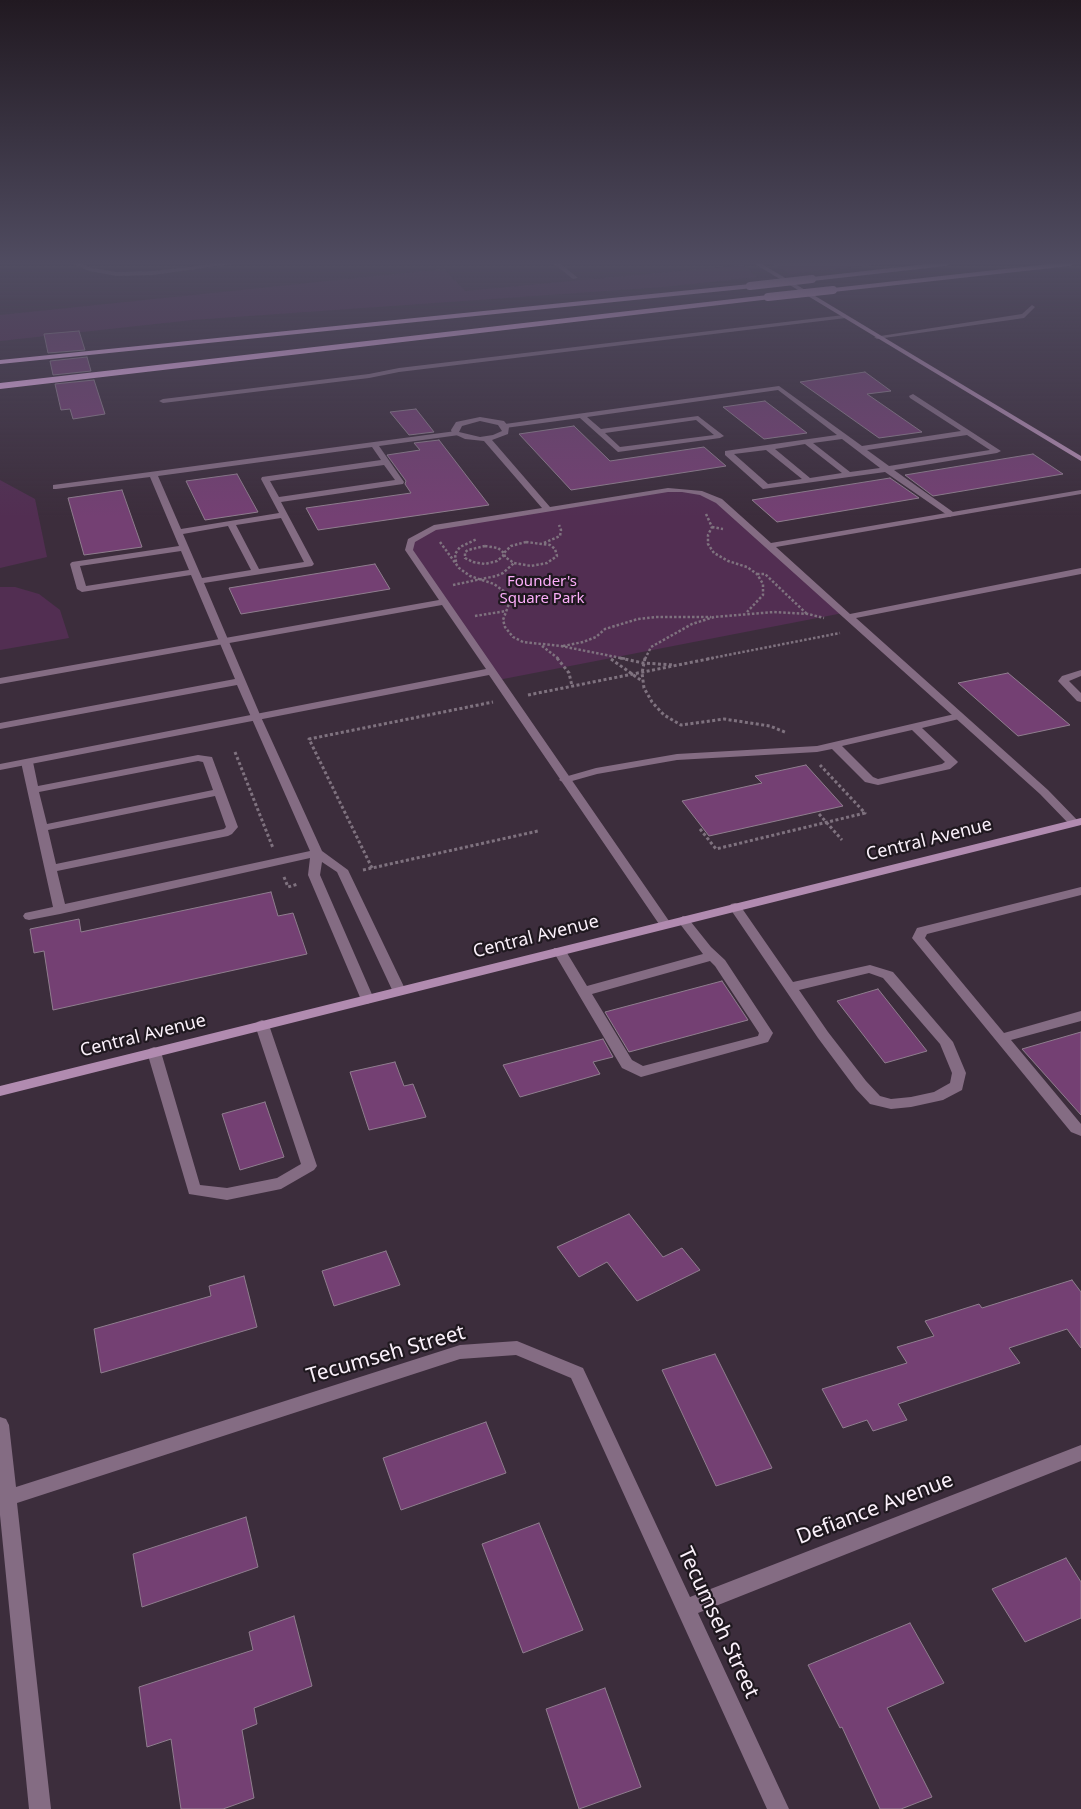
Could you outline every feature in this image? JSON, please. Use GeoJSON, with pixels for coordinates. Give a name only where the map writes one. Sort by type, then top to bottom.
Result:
{"type":"FeatureCollection","features":[{"type":"Feature","properties":{"kind":"highway"},"geometry":{"type":"LineString","coordinates":[[0,362],[134,348]]}},
{"type":"Feature","properties":{"kind":"highway"},"geometry":{"type":"LineString","coordinates":[[0,386],[324,348]]}},
{"type":"Feature","properties":{"kind":"main road"},"geometry":{"type":"LineString","coordinates":[[896,348],[1081,458]]}},
{"type":"Feature","properties":{"kind":"main road","name":"Central Avenue"},"geometry":{"type":"LineString","coordinates":[[0,1091],[665,924],[1079,824]]}},
{"type":"Feature","properties":{"kind":"street"},"geometry":{"type":"LineString","coordinates":[[163,401],[581,348]]}},
{"type":"Feature","properties":{"kind":"street"},"geometry":{"type":"LineString","coordinates":[[456,433],[455,430],[459,424],[472,420],[488,420],[505,426],[779,388],[950,514]]}},
{"type":"Feature","properties":{"kind":"street"},"geometry":{"type":"LineString","coordinates":[[844,436],[728,453],[766,487],[998,452],[913,396]]}},
{"type":"Feature","properties":{"kind":"street"},"geometry":{"type":"LineString","coordinates":[[581,415],[618,450],[720,436]]}},
{"type":"Feature","properties":{"kind":"street"},"geometry":{"type":"LineString","coordinates":[[600,432],[698,418],[739,452]]}},
{"type":"Feature","properties":{"kind":"street"},"geometry":{"type":"LineString","coordinates":[[56,487],[456,433],[465,438],[487,439],[501,435],[506,429],[505,426]]}},
{"type":"Feature","properties":{"kind":"street"},"geometry":{"type":"LineString","coordinates":[[861,449],[968,432]]}},
{"type":"Feature","properties":{"kind":"street"},"geometry":{"type":"LineString","coordinates":[[487,439],[548,510]]}},
{"type":"Feature","properties":{"kind":"street"},"geometry":{"type":"LineString","coordinates":[[807,442],[848,474]]}},
{"type":"Feature","properties":{"kind":"street"},"geometry":{"type":"LineString","coordinates":[[276,500],[400,482],[374,444]]}},
{"type":"Feature","properties":{"kind":"street"},"geometry":{"type":"LineString","coordinates":[[768,448],[808,480]]}},
{"type":"Feature","properties":{"kind":"street"},"geometry":{"type":"LineString","coordinates":[[199,581],[309,564],[265,479],[386,462]]}},
{"type":"Feature","properties":{"kind":"street"},"geometry":{"type":"LineString","coordinates":[[153,474],[256,717],[317,853],[342,870],[399,991]]}},
{"type":"Feature","properties":{"kind":"street"},"geometry":{"type":"LineString","coordinates":[[665,924],[409,550],[411,541],[434,528],[679,490],[702,494],[718,502],[1079,824]]}},
{"type":"Feature","properties":{"kind":"street"},"geometry":{"type":"LineString","coordinates":[[768,546],[1081,492]]}},
{"type":"Feature","properties":{"kind":"street"},"geometry":{"type":"LineString","coordinates":[[177,532],[284,515]]}},
{"type":"Feature","properties":{"kind":"street"},"geometry":{"type":"LineString","coordinates":[[231,523],[256,572]]}},
{"type":"Feature","properties":{"kind":"street"},"geometry":{"type":"LineString","coordinates":[[184,548],[75,564],[82,589],[194,572]]}},
{"type":"Feature","properties":{"kind":"street"},"geometry":{"type":"LineString","coordinates":[[848,617],[1081,571]]}},
{"type":"Feature","properties":{"kind":"street"},"geometry":{"type":"LineString","coordinates":[[0,681],[445,602]]}},
{"type":"Feature","properties":{"kind":"street"},"geometry":{"type":"LineString","coordinates":[[0,767],[492,671]]}},
{"type":"Feature","properties":{"kind":"street"},"geometry":{"type":"LineString","coordinates":[[1081,673],[1066,678],[1063,681],[1081,699]]}},
{"type":"Feature","properties":{"kind":"street"},"geometry":{"type":"LineString","coordinates":[[0,726],[241,681]]}},
{"type":"Feature","properties":{"kind":"street"},"geometry":{"type":"LineString","coordinates":[[565,780],[596,771],[662,759],[806,750],[959,716]]}},
{"type":"Feature","properties":{"kind":"street"},"geometry":{"type":"LineString","coordinates":[[835,745],[869,780],[878,782],[946,767],[952,762],[915,726]]}},
{"type":"Feature","properties":{"kind":"street"},"geometry":{"type":"LineString","coordinates":[[34,790],[198,758],[208,759],[232,827],[228,832],[51,869]]}},
{"type":"Feature","properties":{"kind":"street"},"geometry":{"type":"LineString","coordinates":[[27,762],[60,910]]}},
{"type":"Feature","properties":{"kind":"street"},"geometry":{"type":"LineString","coordinates":[[42,828],[219,792]]}},
{"type":"Feature","properties":{"kind":"street"},"geometry":{"type":"LineString","coordinates":[[29,916],[317,853]]}},
{"type":"Feature","properties":{"kind":"street"},"geometry":{"type":"LineString","coordinates":[[317,853],[314,875],[316,881],[367,999]]}},
{"type":"Feature","properties":{"kind":"street"},"geometry":{"type":"LineString","coordinates":[[1081,890],[922,931],[918,938],[1076,1128],[1081,1130]]}},
{"type":"Feature","properties":{"kind":"street"},"geometry":{"type":"LineString","coordinates":[[735,907],[790,987],[861,1085],[875,1100],[891,1104],[911,1102],[938,1096],[957,1086],[959,1073],[946,1042],[888,975],[870,970],[790,987]]}},
{"type":"Feature","properties":{"kind":"street"},"geometry":{"type":"LineString","coordinates":[[558,951],[627,1064],[641,1072],[763,1039],[766,1033],[720,963],[683,920]]}},
{"type":"Feature","properties":{"kind":"street"},"geometry":{"type":"LineString","coordinates":[[583,992],[712,956]]}},
{"type":"Feature","properties":{"kind":"street"},"geometry":{"type":"LineString","coordinates":[[1002,1038],[1081,1016]]}},
{"type":"Feature","properties":{"kind":"street"},"geometry":{"type":"LineString","coordinates":[[154,1052],[194,1190],[227,1194],[281,1183],[309,1166],[262,1026]]}},
{"type":"Feature","properties":{"kind":"street","name":"Tecumseh Street"},"geometry":{"type":"LineString","coordinates":[[7,1498],[460,1352],[517,1348],[576,1373],[778,1809]]}},
{"type":"Feature","properties":{"kind":"street"},"geometry":{"type":"LineString","coordinates":[[0,1426],[40,1809]]}},
{"type":"Feature","properties":{"kind":"street","name":"Defiance Avenue"},"geometry":{"type":"LineString","coordinates":[[686,1608],[1081,1453]]}},
{"type":"Feature","properties":{"kind":"path"},"geometry":{"type":"LineString","coordinates":[[679,490],[706,514],[710,521],[712,527],[708,535],[708,544],[714,553],[728,561],[747,567],[757,574],[763,584],[763,595],[746,613]]}},
{"type":"Feature","properties":{"kind":"path"},"geometry":{"type":"LineString","coordinates":[[542,543],[555,549],[557,556],[553,560],[540,565],[514,563],[508,560],[504,553],[498,548],[479,546],[468,550],[464,555],[468,561],[485,564],[501,559],[504,553],[511,546],[542,543],[560,536],[559,524]]}},
{"type":"Feature","properties":{"kind":"path"},"geometry":{"type":"LineString","coordinates":[[434,528],[442,544],[456,563],[470,576],[494,584],[505,592],[510,601],[503,620],[505,627],[513,638],[523,642],[562,646],[643,663],[682,665]]}},
{"type":"Feature","properties":{"kind":"path"},"geometry":{"type":"LineString","coordinates":[[456,563],[455,554],[460,547],[477,538]]}},
{"type":"Feature","properties":{"kind":"path"},"geometry":{"type":"LineString","coordinates":[[451,585],[482,580],[503,573],[514,563]]}},
{"type":"Feature","properties":{"kind":"path"},"geometry":{"type":"LineString","coordinates":[[757,574],[765,574],[808,614]]}},
{"type":"Feature","properties":{"kind":"path"},"geometry":{"type":"LineString","coordinates":[[474,616],[506,611]]}},
{"type":"Feature","properties":{"kind":"path"},"geometry":{"type":"LineString","coordinates":[[562,646],[583,642],[596,637],[612,626],[638,619],[656,617],[714,617],[746,613],[808,614],[831,619]]}},
{"type":"Feature","properties":{"kind":"path"},"geometry":{"type":"LineString","coordinates":[[700,829],[716,849],[865,814],[789,734],[770,726],[724,719],[681,725],[664,715],[652,702],[644,688],[643,682],[643,663],[651,647],[692,624],[714,617]]}},
{"type":"Feature","properties":{"kind":"path"},"geometry":{"type":"LineString","coordinates":[[836,626],[840,633]]}},
{"type":"Feature","properties":{"kind":"path"},"geometry":{"type":"LineString","coordinates":[[542,645],[562,662],[569,673],[572,686]]}},
{"type":"Feature","properties":{"kind":"path"},"geometry":{"type":"LineString","coordinates":[[607,656],[643,682]]}},
{"type":"Feature","properties":{"kind":"path"},"geometry":{"type":"LineString","coordinates":[[235,752],[288,886],[316,881]]}},
{"type":"Feature","properties":{"kind":"path"},"geometry":{"type":"LineString","coordinates":[[819,814],[842,840]]}},
{"type":"Feature","properties":{"kind":"path"},"geometry":{"type":"LineString","coordinates":[[344,874],[538,831]]}},
{"type":"Feature","properties":{"kind":"green space"},"geometry":{"type":"Polygon","coordinates":[[[0,480],[35,499],[47,557],[0,568],[0,480]]]}},
{"type":"Feature","properties":{"kind":"green space","name":"Founder's Square Park"},"geometry":{"type":"Polygon","coordinates":[[[668,490],[702,493],[719,501],[843,613],[498,680],[409,550],[411,541],[434,528],[668,490]]]}},
{"type":"Feature","properties":{"kind":"green space"},"geometry":{"type":"Polygon","coordinates":[[[0,587],[15,587],[39,594],[60,610],[69,638],[0,650],[0,587]]]}},
{"type":"Feature","properties":{"kind":"building"},"geometry":{"type":"Polygon","coordinates":[[[47,348],[85,348],[85,350],[48,353],[47,348]]]}},
{"type":"Feature","properties":{"kind":"building"},"geometry":{"type":"Polygon","coordinates":[[[87,357],[91,371],[53,375],[50,361],[87,357]]]}},
{"type":"Feature","properties":{"kind":"building"},"geometry":{"type":"Polygon","coordinates":[[[865,372],[891,391],[867,394],[922,432],[879,438],[800,382],[865,372]]]}},
{"type":"Feature","properties":{"kind":"building"},"geometry":{"type":"Polygon","coordinates":[[[94,380],[105,414],[73,419],[70,409],[61,410],[55,384],[94,380]]]}},
{"type":"Feature","properties":{"kind":"building"},"geometry":{"type":"Polygon","coordinates":[[[765,401],[807,433],[764,439],[723,407],[765,401]]]}},
{"type":"Feature","properties":{"kind":"building"},"geometry":{"type":"Polygon","coordinates":[[[416,409],[434,432],[409,435],[390,412],[416,409]]]}},
{"type":"Feature","properties":{"kind":"building"},"geometry":{"type":"Polygon","coordinates":[[[574,426],[610,461],[704,447],[726,466],[571,490],[519,434],[574,426]]]}},
{"type":"Feature","properties":{"kind":"building"},"geometry":{"type":"Polygon","coordinates":[[[439,440],[489,505],[318,530],[306,508],[411,493],[405,484],[406,481],[387,455],[420,450],[414,443],[439,440]]]}},
{"type":"Feature","properties":{"kind":"building"},"geometry":{"type":"Polygon","coordinates":[[[1033,454],[1063,474],[933,496],[905,475],[1033,454]]]}},
{"type":"Feature","properties":{"kind":"building"},"geometry":{"type":"Polygon","coordinates":[[[237,474],[258,512],[205,520],[186,481],[237,474]]]}},
{"type":"Feature","properties":{"kind":"building"},"geometry":{"type":"Polygon","coordinates":[[[890,478],[919,498],[777,522],[752,500],[890,478]]]}},
{"type":"Feature","properties":{"kind":"building"},"geometry":{"type":"Polygon","coordinates":[[[122,490],[142,547],[84,555],[68,498],[122,490]]]}},
{"type":"Feature","properties":{"kind":"building"},"geometry":{"type":"Polygon","coordinates":[[[375,564],[390,589],[241,614],[229,588],[375,564]]]}},
{"type":"Feature","properties":{"kind":"building"},"geometry":{"type":"Polygon","coordinates":[[[1008,673],[1070,725],[1018,736],[958,683],[1008,673]]]}},
{"type":"Feature","properties":{"kind":"building"},"geometry":{"type":"Polygon","coordinates":[[[806,765],[843,806],[709,836],[682,801],[762,783],[755,776],[806,765]]]}},
{"type":"Feature","properties":{"kind":"building"},"geometry":{"type":"Polygon","coordinates":[[[271,892],[278,916],[293,913],[307,954],[53,1010],[44,951],[34,953],[30,929],[79,919],[81,932],[271,892]]]}},
{"type":"Feature","properties":{"kind":"building"},"geometry":{"type":"Polygon","coordinates":[[[722,981],[748,1020],[629,1052],[605,1012],[722,981]]]}},
{"type":"Feature","properties":{"kind":"building"},"geometry":{"type":"Polygon","coordinates":[[[878,989],[927,1051],[885,1063],[837,1001],[878,989]]]}},
{"type":"Feature","properties":{"kind":"building"},"geometry":{"type":"Polygon","coordinates":[[[1081,1032],[1081,1115],[1022,1049],[1081,1032]]]}},
{"type":"Feature","properties":{"kind":"building"},"geometry":{"type":"Polygon","coordinates":[[[603,1039],[613,1057],[593,1062],[600,1074],[520,1097],[503,1065],[603,1039]]]}},
{"type":"Feature","properties":{"kind":"building"},"geometry":{"type":"Polygon","coordinates":[[[395,1062],[404,1086],[413,1084],[426,1117],[369,1130],[350,1072],[395,1062]]]}},
{"type":"Feature","properties":{"kind":"building"},"geometry":{"type":"Polygon","coordinates":[[[265,1102],[284,1157],[240,1170],[222,1114],[265,1102]]]}},
{"type":"Feature","properties":{"kind":"building"},"geometry":{"type":"Polygon","coordinates":[[[629,1214],[663,1257],[682,1248],[700,1270],[637,1301],[607,1262],[579,1277],[557,1247],[629,1214]]]}},
{"type":"Feature","properties":{"kind":"building"},"geometry":{"type":"Polygon","coordinates":[[[386,1251],[400,1285],[334,1306],[322,1271],[386,1251]]]}},
{"type":"Feature","properties":{"kind":"building"},"geometry":{"type":"Polygon","coordinates":[[[244,1276],[257,1327],[101,1373],[94,1329],[211,1296],[209,1286],[244,1276]]]}},
{"type":"Feature","properties":{"kind":"building"},"geometry":{"type":"Polygon","coordinates":[[[1072,1280],[1081,1292],[1081,1348],[1067,1329],[1009,1348],[1020,1363],[898,1404],[907,1420],[873,1431],[867,1420],[843,1428],[822,1389],[907,1363],[897,1347],[934,1336],[925,1321],[979,1304],[982,1308],[1072,1280]]]}},
{"type":"Feature","properties":{"kind":"building"},"geometry":{"type":"Polygon","coordinates":[[[715,1354],[772,1468],[716,1486],[662,1370],[715,1354]]]}},
{"type":"Feature","properties":{"kind":"building"},"geometry":{"type":"Polygon","coordinates":[[[486,1422],[506,1473],[401,1510],[383,1458],[486,1422]]]}},
{"type":"Feature","properties":{"kind":"building"},"geometry":{"type":"Polygon","coordinates":[[[246,1517],[258,1567],[142,1607],[133,1554],[246,1517]]]}},
{"type":"Feature","properties":{"kind":"building"},"geometry":{"type":"Polygon","coordinates":[[[539,1523],[583,1630],[523,1653],[482,1544],[539,1523]]]}},
{"type":"Feature","properties":{"kind":"building"},"geometry":{"type":"Polygon","coordinates":[[[1066,1558],[1081,1582],[1081,1618],[1025,1642],[992,1589],[1066,1558]]]}},
{"type":"Feature","properties":{"kind":"building"},"geometry":{"type":"Polygon","coordinates":[[[294,1616],[312,1686],[254,1708],[257,1724],[242,1730],[254,1798],[223,1809],[181,1809],[171,1739],[147,1747],[139,1687],[253,1650],[249,1632],[294,1616]]]}},
{"type":"Feature","properties":{"kind":"building"},"geometry":{"type":"Polygon","coordinates":[[[910,1623],[944,1683],[887,1708],[932,1797],[901,1809],[880,1809],[842,1727],[840,1728],[808,1665],[910,1623]]]}},
{"type":"Feature","properties":{"kind":"building"},"geometry":{"type":"Polygon","coordinates":[[[605,1688],[641,1787],[579,1809],[546,1709],[605,1688]]]}}]}
